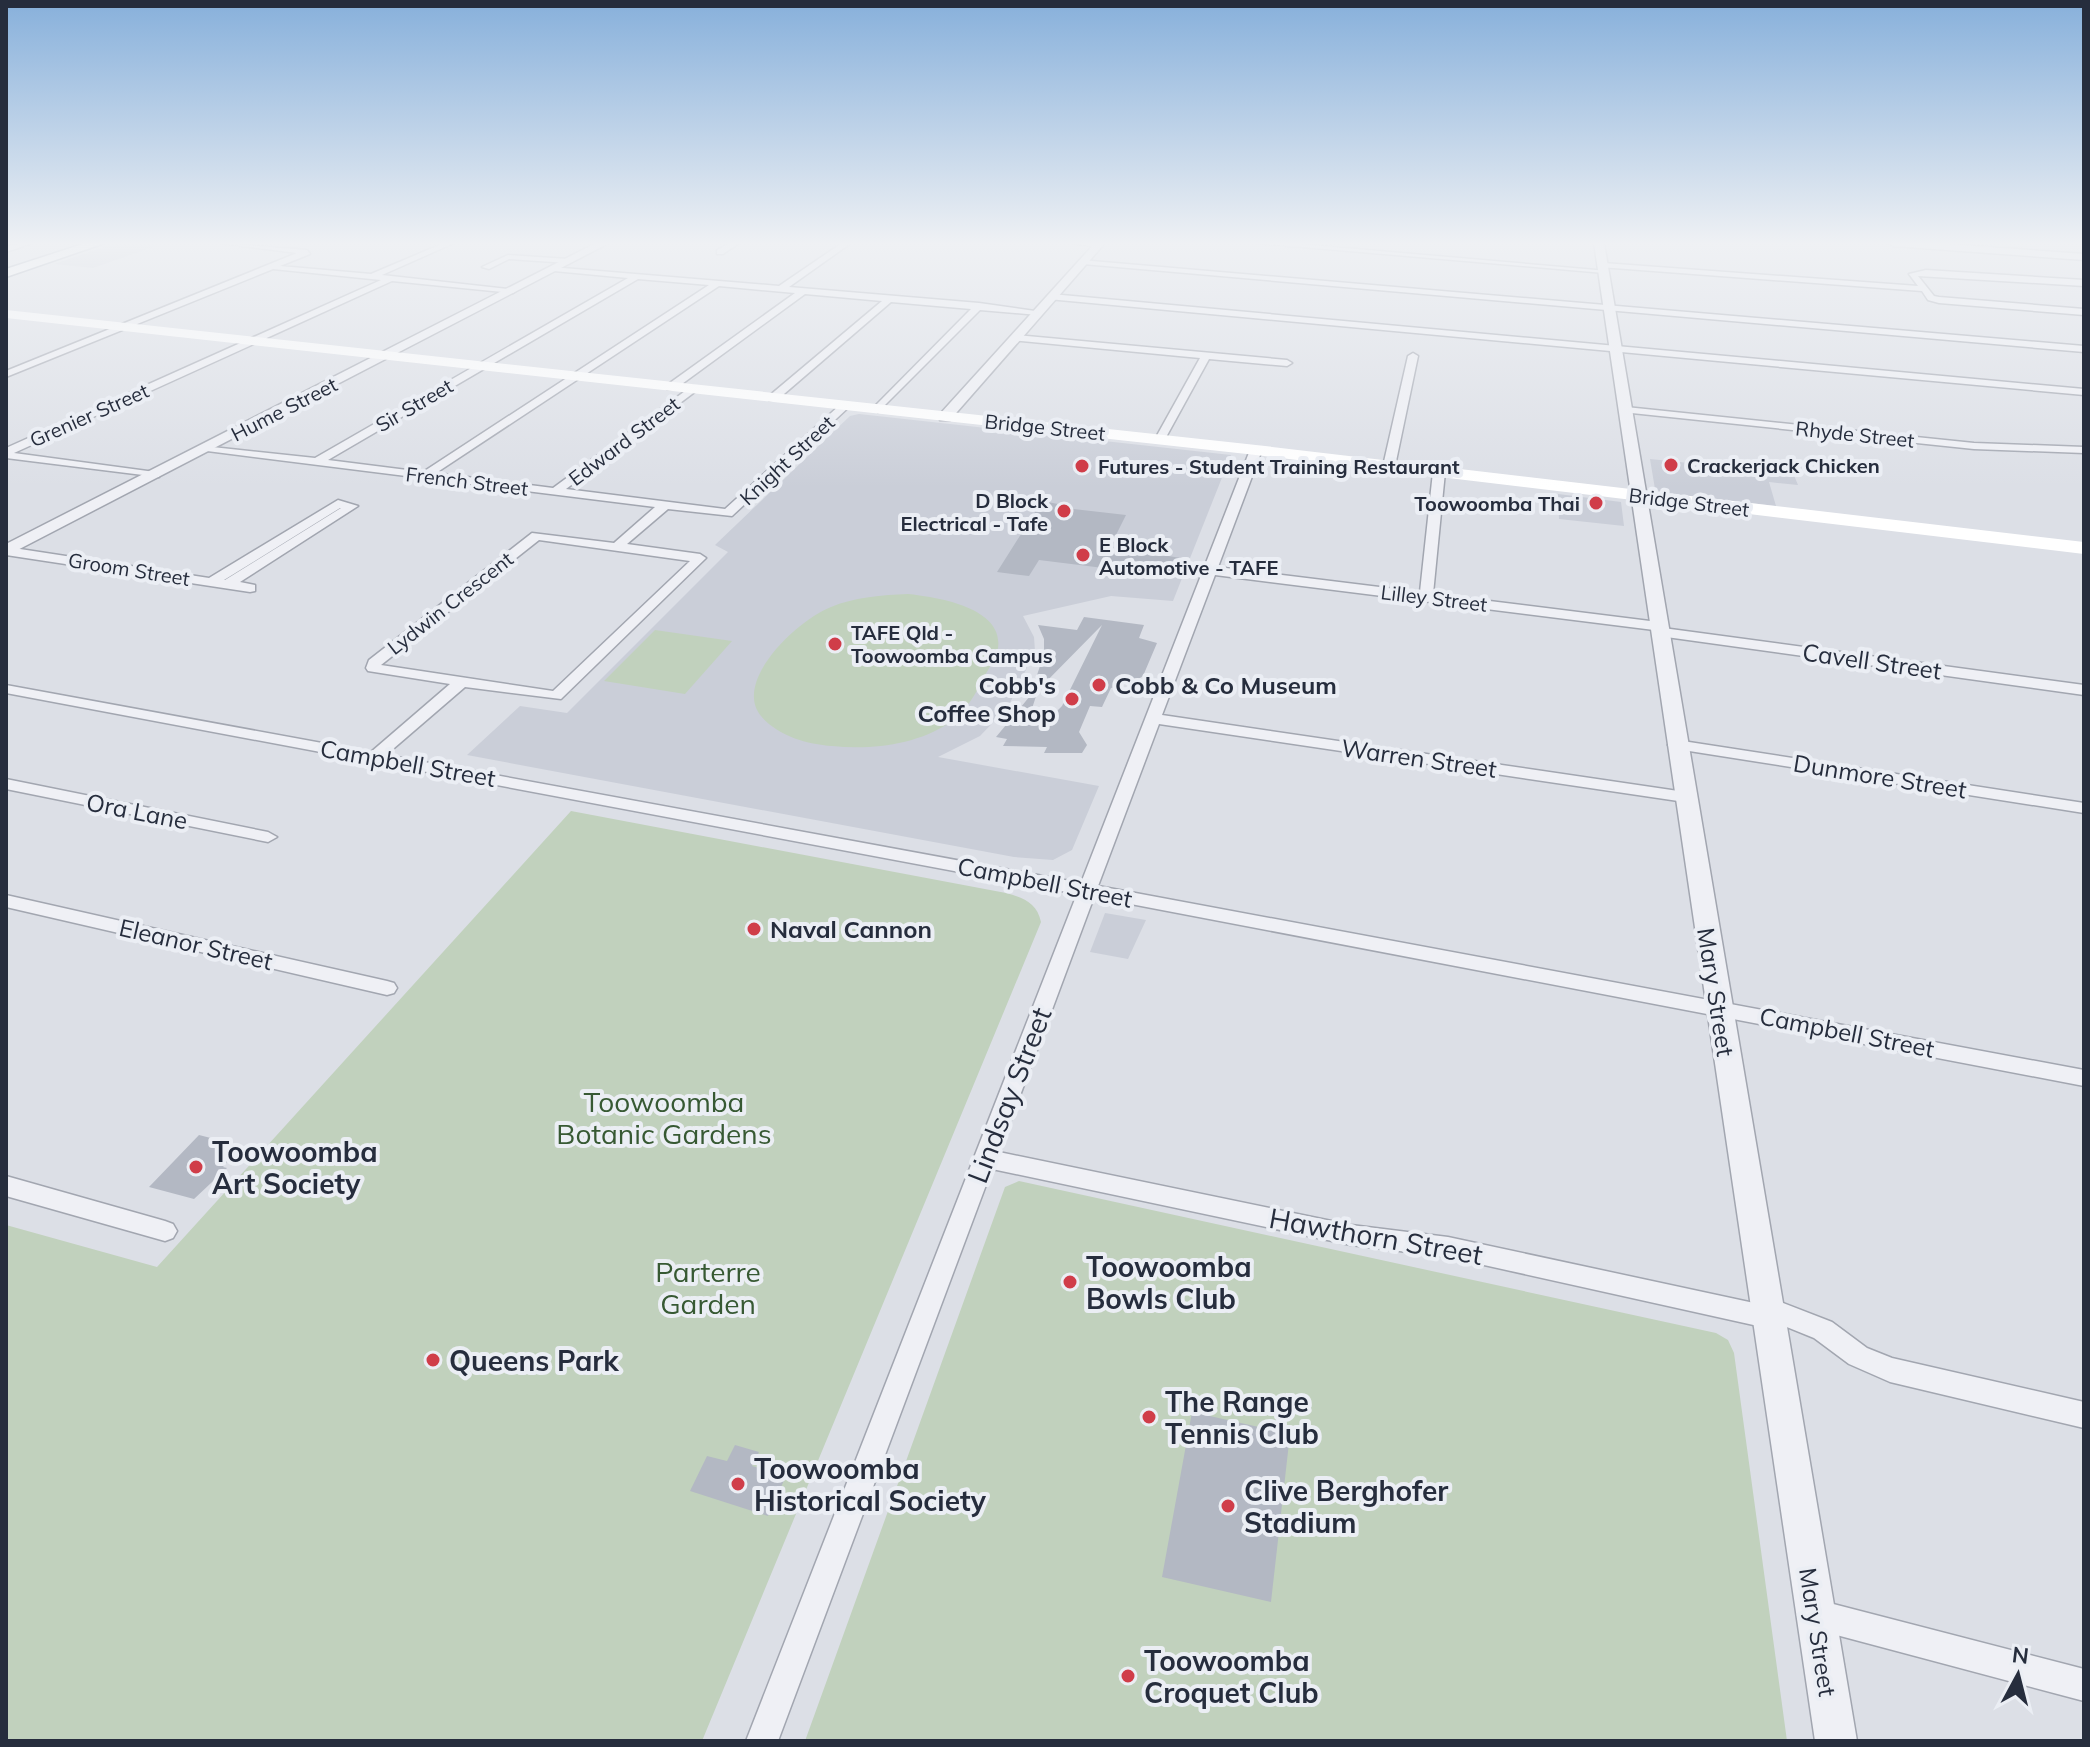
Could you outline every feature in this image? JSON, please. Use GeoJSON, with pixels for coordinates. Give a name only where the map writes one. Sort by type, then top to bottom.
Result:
{"type":"FeatureCollection","features":[{"type":"Feature","properties":{"kind":"main road","name":"Bridge Street"},"geometry":{"type":"LineString","coordinates":[[92,325],[1160,439],[2082,551]]}},
{"type":"Feature","properties":{"kind":"street"},"geometry":{"type":"LineString","coordinates":[[6,374],[129,325]]}},
{"type":"Feature","properties":{"kind":"street","name":"Grenier Street"},"geometry":{"type":"LineString","coordinates":[[6,454],[289,325]]}},
{"type":"Feature","properties":{"kind":"street","name":"Hume Street"},"geometry":{"type":"LineString","coordinates":[[7,551],[447,325]]}},
{"type":"Feature","properties":{"kind":"street","name":"Sir Street"},"geometry":{"type":"LineString","coordinates":[[316,462],[554,325]]}},
{"type":"Feature","properties":{"kind":"street"},"geometry":{"type":"LineString","coordinates":[[424,476],[655,325]]}},
{"type":"Feature","properties":{"kind":"street","name":"Edward Street"},"geometry":{"type":"LineString","coordinates":[[671,387],[757,325]]}},
{"type":"Feature","properties":{"kind":"street"},"geometry":{"type":"LineString","coordinates":[[773,398],[859,325]]}},
{"type":"Feature","properties":{"kind":"street"},"geometry":{"type":"LineString","coordinates":[[878,409],[961,325]]}},
{"type":"Feature","properties":{"kind":"street"},"geometry":{"type":"LineString","coordinates":[[945,417],[1027,325]]}},
{"type":"Feature","properties":{"kind":"street"},"geometry":{"type":"LineString","coordinates":[[1351,325],[2084,392]]}},
{"type":"Feature","properties":{"kind":"street","name":"Mary Street"},"geometry":{"type":"LineString","coordinates":[[1612,325],[1676,745],[1836,1741]]}},
{"type":"Feature","properties":{"kind":"street"},"geometry":{"type":"LineString","coordinates":[[1800,325],[2084,349]]}},
{"type":"Feature","properties":{"kind":"street"},"geometry":{"type":"LineString","coordinates":[[1015,338],[1287,363]]}},
{"type":"Feature","properties":{"kind":"street"},"geometry":{"type":"LineString","coordinates":[[1160,439],[1206,355]]}},
{"type":"Feature","properties":{"kind":"street"},"geometry":{"type":"LineString","coordinates":[[1389,466],[1413,356]]}},
{"type":"Feature","properties":{"kind":"street","name":"Edward Street"},"geometry":{"type":"LineString","coordinates":[[555,492],[692,389]]}},
{"type":"Feature","properties":{"kind":"street","name":"Knight Street"},"geometry":{"type":"LineString","coordinates":[[728,513],[845,406]]}},
{"type":"Feature","properties":{"kind":"street","name":"Rhyde Street"},"geometry":{"type":"LineString","coordinates":[[1626,410],[1974,446],[2084,450]]}},
{"type":"Feature","properties":{"kind":"street","name":"French Street"},"geometry":{"type":"LineString","coordinates":[[207,448],[728,513]]}},
{"type":"Feature","properties":{"kind":"street","name":"Lindsay Street"},"geometry":{"type":"LineString","coordinates":[[762,1741],[1256,450]]}},
{"type":"Feature","properties":{"kind":"street"},"geometry":{"type":"LineString","coordinates":[[6,454],[155,475]]}},
{"type":"Feature","properties":{"kind":"street"},"geometry":{"type":"LineString","coordinates":[[1426,597],[1439,472]]}},
{"type":"Feature","properties":{"kind":"street"},"geometry":{"type":"LineString","coordinates":[[212,582],[338,504],[352,506],[228,584]]}},
{"type":"Feature","properties":{"kind":"street"},"geometry":{"type":"LineString","coordinates":[[619,545],[664,506]]}},
{"type":"Feature","properties":{"kind":"street","name":"Lydwin Crescent"},"geometry":{"type":"LineString","coordinates":[[536,536],[619,545],[700,558],[559,695],[550,697],[374,669],[372,666],[536,536]]}},
{"type":"Feature","properties":{"kind":"street","name":"Groom Street"},"geometry":{"type":"LineString","coordinates":[[7,551],[250,588]]}},
{"type":"Feature","properties":{"kind":"street","name":"Lilley Street"},"geometry":{"type":"LineString","coordinates":[[1209,570],[1659,629]]}},
{"type":"Feature","properties":{"kind":"street","name":"Cavell Street"},"geometry":{"type":"LineString","coordinates":[[1659,629],[2084,690]]}},
{"type":"Feature","properties":{"kind":"street"},"geometry":{"type":"LineString","coordinates":[[374,757],[460,683]]}},
{"type":"Feature","properties":{"kind":"street","name":"Campbell Street"},"geometry":{"type":"LineString","coordinates":[[6,689],[1718,1007],[2084,1078]]}},
{"type":"Feature","properties":{"kind":"street","name":"Warren Street"},"geometry":{"type":"LineString","coordinates":[[1153,718],[1685,797]]}},
{"type":"Feature","properties":{"kind":"street","name":"Dunmore Street"},"geometry":{"type":"LineString","coordinates":[[1676,745],[2084,808]]}},
{"type":"Feature","properties":{"kind":"street","name":"Ora Lane"},"geometry":{"type":"LineString","coordinates":[[6,784],[268,837]]}},
{"type":"Feature","properties":{"kind":"street","name":"Eleanor Street"},"geometry":{"type":"LineString","coordinates":[[6,901],[387,988]]}},
{"type":"Feature","properties":{"kind":"street","name":"Hawthorn Street"},"geometry":{"type":"LineString","coordinates":[[985,1158],[1351,1235],[1448,1247],[1766,1312],[1823,1330],[1858,1356],[1890,1370],[2084,1415]]}},
{"type":"Feature","properties":{"kind":"street"},"geometry":{"type":"LineString","coordinates":[[6,1186],[165,1231]]}},
{"type":"Feature","properties":{"kind":"street"},"geometry":{"type":"LineString","coordinates":[[1814,1614],[2084,1685]]}},
{"type":"Feature","properties":{"kind":"shaded area","name":"TAFE Qld - Toowoomba Campus"},"geometry":{"type":"Polygon","coordinates":[[[859,414],[1231,455],[1173,601],[1111,596],[1023,616],[1034,637],[1035,651],[1008,707],[980,736],[938,757],[1099,786],[1072,850],[1053,860],[1014,857],[467,755],[520,706],[567,713],[728,552],[715,545],[850,416],[859,414]]]}},
{"type":"Feature","properties":{"kind":"shaded area"},"geometry":{"type":"Polygon","coordinates":[[[1650,459],[1738,468],[1738,462],[1791,468],[1798,485],[1769,482],[1776,506],[1663,493],[1655,489],[1650,459]]]}},
{"type":"Feature","properties":{"kind":"shaded area"},"geometry":{"type":"Polygon","coordinates":[[[1558,494],[1621,502],[1624,526],[1559,519],[1558,494]]]}},
{"type":"Feature","properties":{"kind":"shaded area"},"geometry":{"type":"Polygon","coordinates":[[[1105,913],[1146,920],[1128,959],[1090,952],[1105,913]]]}},
{"type":"Feature","properties":{"kind":"green space"},"geometry":{"type":"Polygon","coordinates":[[[908,594],[966,607],[980,614],[997,634],[998,648],[993,662],[970,701],[949,723],[908,741],[847,747],[794,738],[776,729],[761,716],[754,702],[755,686],[762,669],[773,653],[802,624],[831,607],[850,601],[908,594]]]}},
{"type":"Feature","properties":{"kind":"green space"},"geometry":{"type":"Polygon","coordinates":[[[655,630],[732,641],[685,694],[604,681],[655,630]]]}},
{"type":"Feature","properties":{"kind":"green space","name":"Queens Park"},"geometry":{"type":"Polygon","coordinates":[[[571,811],[1006,893],[1029,902],[1041,922],[702,1741],[6,1741],[6,1225],[157,1267],[571,811]]]}},
{"type":"Feature","properties":{"kind":"green space"},"geometry":{"type":"Polygon","coordinates":[[[1019,1181],[1716,1333],[1728,1340],[1734,1353],[1787,1741],[805,1741],[1005,1187],[1019,1181]]]}},
{"type":"Feature","properties":{"kind":"building"},"geometry":{"type":"Polygon","coordinates":[[[1042,501],[1058,504],[1056,507],[1126,515],[1110,547],[1181,558],[1174,574],[1168,576],[1039,560],[1029,576],[997,572],[1042,501]]]}},
{"type":"Feature","properties":{"kind":"building","name":"Cobb & Co Museum"},"geometry":{"type":"Polygon","coordinates":[[[1084,617],[1144,625],[1139,638],[1157,643],[1143,676],[1132,683],[1111,688],[1102,707],[1090,706],[1079,732],[1087,745],[1082,753],[1044,753],[1047,747],[1003,746],[1007,739],[996,737],[1030,696],[1044,654],[1044,639],[1038,625],[1077,630],[1084,617]],[[1102,625],[1038,690],[1027,724],[1056,712],[1062,706],[1102,625]]]}},
{"type":"Feature","properties":{"kind":"building"},"geometry":{"type":"Polygon","coordinates":[[[199,1135],[242,1146],[223,1167],[227,1168],[194,1199],[149,1187],[199,1135]]]}},
{"type":"Feature","properties":{"kind":"building","name":"Clive Berghofer Stadium"},"geometry":{"type":"Polygon","coordinates":[[[1192,1412],[1290,1434],[1271,1602],[1162,1577],[1192,1412]]]}},
{"type":"Feature","properties":{"kind":"building","name":"Toowoomba Historical Society"},"geometry":{"type":"Polygon","coordinates":[[[735,1445],[759,1452],[752,1466],[786,1476],[768,1516],[690,1491],[707,1456],[727,1461],[735,1445]]]}},
{"type":"Feature","properties":{"kind":"place","name":"Crackerjack Chicken"},"geometry":{"type":"Point","coordinates":[1671,465]}},
{"type":"Feature","properties":{"kind":"place","name":"Futures - Student Training Restaurant"},"geometry":{"type":"Point","coordinates":[1082,466]}},
{"type":"Feature","properties":{"kind":"place","name":"Toowoomba Thai"},"geometry":{"type":"Point","coordinates":[1596,503]}},
{"type":"Feature","properties":{"kind":"place","name":"D Block Electrical - Tafe"},"geometry":{"type":"Point","coordinates":[1064,511]}},
{"type":"Feature","properties":{"kind":"place","name":"E Block Automotive - TAFE"},"geometry":{"type":"Point","coordinates":[1083,555]}},
{"type":"Feature","properties":{"kind":"place","name":"TAFE Qld - Toowoomba Campus"},"geometry":{"type":"Point","coordinates":[835,644]}},
{"type":"Feature","properties":{"kind":"place","name":"Cobb & Co Museum"},"geometry":{"type":"Point","coordinates":[1099,685]}},
{"type":"Feature","properties":{"kind":"place","name":"Cobb's Coffee Shop"},"geometry":{"type":"Point","coordinates":[1072,699]}},
{"type":"Feature","properties":{"kind":"place","name":"Naval Cannon"},"geometry":{"type":"Point","coordinates":[754,929]}},
{"type":"Feature","properties":{"kind":"place","name":"Toowoomba Art Society"},"geometry":{"type":"Point","coordinates":[196,1167]}},
{"type":"Feature","properties":{"kind":"place","name":"Toowoomba Bowls Club"},"geometry":{"type":"Point","coordinates":[1070,1282]}},
{"type":"Feature","properties":{"kind":"place","name":"Queens Park"},"geometry":{"type":"Point","coordinates":[433,1360]}},
{"type":"Feature","properties":{"kind":"place","name":"The Range Tennis Club"},"geometry":{"type":"Point","coordinates":[1149,1417]}},
{"type":"Feature","properties":{"kind":"place","name":"Toowoomba Historical Society"},"geometry":{"type":"Point","coordinates":[738,1484]}},
{"type":"Feature","properties":{"kind":"place","name":"Clive Berghofer Stadium"},"geometry":{"type":"Point","coordinates":[1228,1506]}},
{"type":"Feature","properties":{"kind":"place","name":"Toowoomba Croquet Club"},"geometry":{"type":"Point","coordinates":[1128,1676]}},
{"type":"Feature","properties":{"kind":"park label","name":"Toowoomba Botanic Gardens"},"geometry":{"type":"Point","coordinates":[664,1117]}},
{"type":"Feature","properties":{"kind":"park label","name":"Parterre Garden"},"geometry":{"type":"Point","coordinates":[708,1287]}}]}
